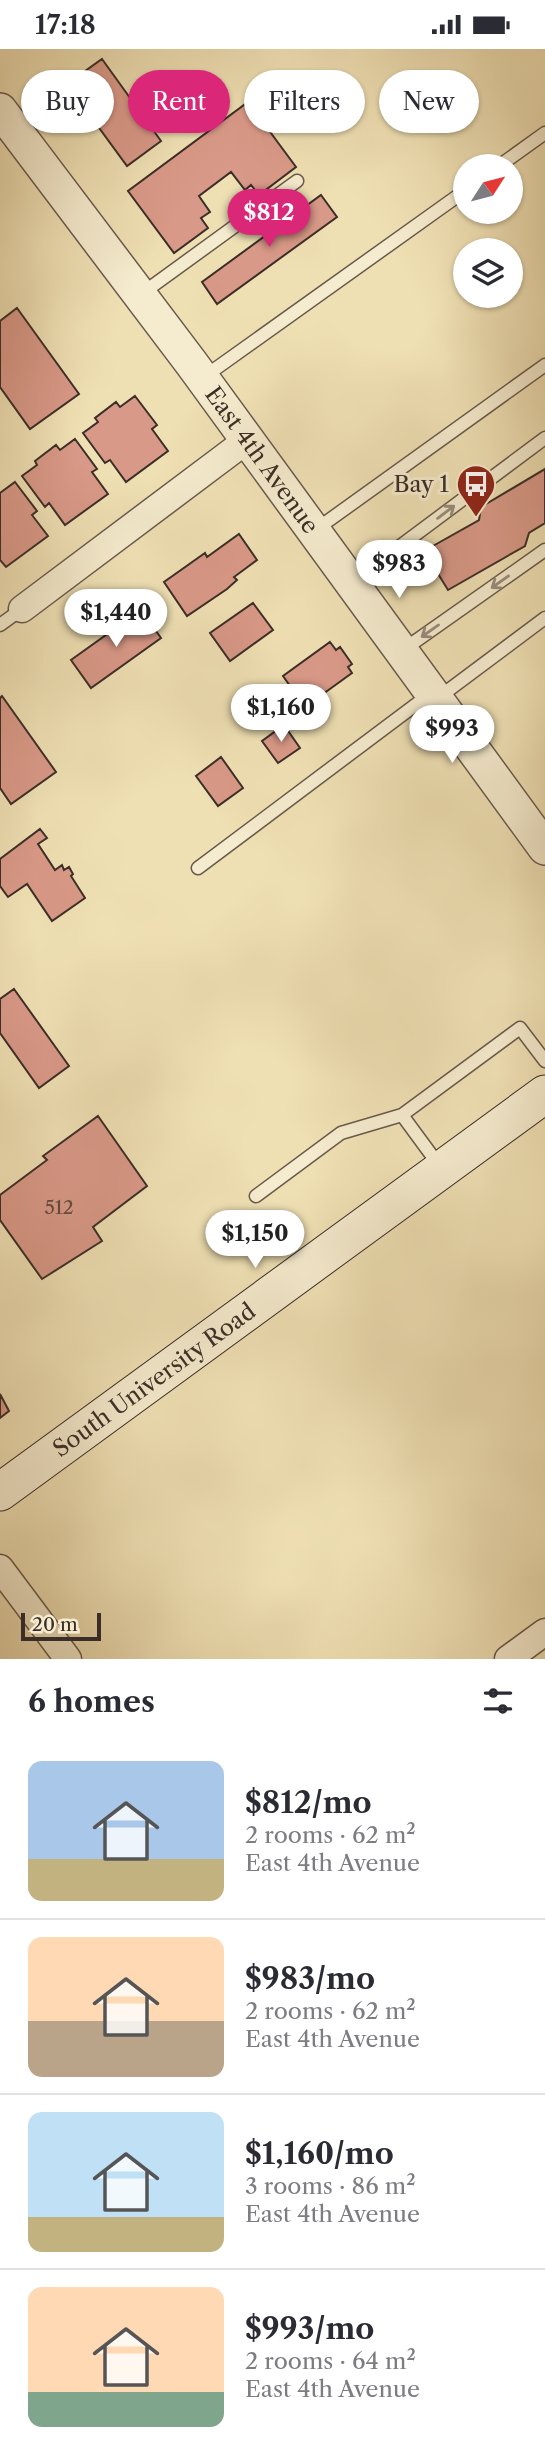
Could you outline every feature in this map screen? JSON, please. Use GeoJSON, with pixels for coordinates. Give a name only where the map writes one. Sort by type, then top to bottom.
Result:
{"type":"FeatureCollection","features":[{"type":"Feature","properties":{"kind":"main road","name":"South University Road"},"geometry":{"type":"LineString","coordinates":[[0,1492],[545,1094]]}},
{"type":"Feature","properties":{"kind":"street","name":"East 4th Avenue"},"geometry":{"type":"LineString","coordinates":[[0,110],[403,650],[545,848]]}},
{"type":"Feature","properties":{"kind":"street"},"geometry":{"type":"LineString","coordinates":[[22,609],[247,440]]}},
{"type":"Feature","properties":{"kind":"street"},"geometry":{"type":"LineString","coordinates":[[0,1568],[68,1659]]}},
{"type":"Feature","properties":{"kind":"street"},"geometry":{"type":"LineString","coordinates":[[508,1659],[545,1632]]}},
{"type":"Feature","properties":{"kind":"lane"},"geometry":{"type":"LineString","coordinates":[[516,154],[545,133]]}},
{"type":"Feature","properties":{"kind":"lane"},"geometry":{"type":"LineString","coordinates":[[140,295],[297,181]]}},
{"type":"Feature","properties":{"kind":"lane"},"geometry":{"type":"LineString","coordinates":[[202,378],[453,199]]}},
{"type":"Feature","properties":{"kind":"lane"},"geometry":{"type":"LineString","coordinates":[[314,531],[545,366]]}},
{"type":"Feature","properties":{"kind":"lane"},"geometry":{"type":"LineString","coordinates":[[352,582],[545,439]]}},
{"type":"Feature","properties":{"kind":"lane"},"geometry":{"type":"LineString","coordinates":[[403,650],[545,550]]}},
{"type":"Feature","properties":{"kind":"lane"},"geometry":{"type":"LineString","coordinates":[[0,625],[22,609]]}},
{"type":"Feature","properties":{"kind":"lane"},"geometry":{"type":"LineString","coordinates":[[198,868],[545,618]]}},
{"type":"Feature","properties":{"kind":"lane"},"geometry":{"type":"LineString","coordinates":[[256,1196],[341,1133],[402,1115],[520,1028],[545,1061]]}},
{"type":"Feature","properties":{"kind":"lane"},"geometry":{"type":"LineString","coordinates":[[402,1115],[443,1170]]}},
{"type":"Feature","properties":{"kind":"building"},"geometry":{"type":"Polygon","coordinates":[[[102,59],[110,70],[87,70],[102,59]]]}},
{"type":"Feature","properties":{"kind":"building"},"geometry":{"type":"Polygon","coordinates":[[[114,76],[128,95],[128,133],[155,133],[161,141],[127,166],[103,133],[114,133],[114,76]]]}},
{"type":"Feature","properties":{"kind":"building"},"geometry":{"type":"Polygon","coordinates":[[[244,105],[244,133],[271,133],[296,167],[259,195],[251,185],[245,190],[231,172],[199,196],[210,212],[201,218],[208,228],[174,253],[128,191],[206,133],[230,133],[230,115],[244,105]]]}},
{"type":"Feature","properties":{"kind":"building"},"geometry":{"type":"Polygon","coordinates":[[[321,195],[337,217],[217,304],[202,282],[321,195]]]}},
{"type":"Feature","properties":{"kind":"building"},"geometry":{"type":"Polygon","coordinates":[[[17,308],[79,394],[30,429],[0,387],[0,321],[17,308]]]}},
{"type":"Feature","properties":{"kind":"building"},"geometry":{"type":"Polygon","coordinates":[[[135,396],[157,425],[152,429],[168,451],[126,482],[110,460],[105,463],[83,433],[98,422],[95,418],[116,402],[120,407],[135,396]]]}},
{"type":"Feature","properties":{"kind":"building"},"geometry":{"type":"Polygon","coordinates":[[[75,439],[97,469],[92,472],[108,494],[65,525],[49,503],[45,507],[22,476],[37,465],[35,461],[56,445],[60,450],[75,439]]]}},
{"type":"Feature","properties":{"kind":"building"},"geometry":{"type":"Polygon","coordinates":[[[545,469],[545,523],[529,533],[525,546],[448,590],[424,551],[479,520],[481,507],[545,469]]]}},
{"type":"Feature","properties":{"kind":"building"},"geometry":{"type":"Polygon","coordinates":[[[15,482],[37,511],[32,515],[48,536],[6,567],[0,560],[0,493],[15,482]]]}},
{"type":"Feature","properties":{"kind":"building"},"geometry":{"type":"Polygon","coordinates":[[[239,534],[257,560],[234,577],[237,580],[227,589],[187,616],[164,582],[205,553],[207,557],[239,534]]]}},
{"type":"Feature","properties":{"kind":"building"},"geometry":{"type":"Polygon","coordinates":[[[253,603],[273,630],[230,661],[210,633],[253,603]]]}},
{"type":"Feature","properties":{"kind":"building"},"geometry":{"type":"Polygon","coordinates":[[[141,610],[161,638],[91,688],[71,660],[141,610]]]}},
{"type":"Feature","properties":{"kind":"building"},"geometry":{"type":"Polygon","coordinates":[[[330,642],[336,650],[340,647],[352,664],[348,667],[352,673],[305,707],[300,701],[296,704],[285,689],[290,686],[283,676],[330,642]]]}},
{"type":"Feature","properties":{"kind":"building"},"geometry":{"type":"Polygon","coordinates":[[[2,696],[56,772],[11,804],[0,788],[2,696]]]}},
{"type":"Feature","properties":{"kind":"building"},"geometry":{"type":"Polygon","coordinates":[[[284,725],[300,748],[278,763],[262,741],[284,725]]]}},
{"type":"Feature","properties":{"kind":"building"},"geometry":{"type":"Polygon","coordinates":[[[221,757],[243,788],[218,806],[196,776],[221,757]]]}},
{"type":"Feature","properties":{"kind":"building"},"geometry":{"type":"Polygon","coordinates":[[[40,829],[47,838],[38,844],[55,870],[62,865],[64,870],[69,867],[73,874],[71,876],[85,898],[52,921],[27,884],[8,897],[0,886],[0,859],[40,829]]]}},
{"type":"Feature","properties":{"kind":"building"},"geometry":{"type":"Polygon","coordinates":[[[14,989],[69,1066],[39,1088],[0,1033],[0,999],[14,989]]]}},
{"type":"Feature","properties":{"kind":"building"},"geometry":{"type":"Polygon","coordinates":[[[98,1116],[147,1186],[93,1227],[102,1241],[42,1279],[0,1220],[0,1195],[47,1160],[43,1156],[98,1116]]]}},
{"type":"Feature","properties":{"kind":"building"},"geometry":{"type":"Polygon","coordinates":[[[0,1394],[9,1411],[0,1418],[0,1394]]]}},
{"type":"Feature","properties":{"kind":"place","name":"Bay 1"},"geometry":{"type":"Point","coordinates":[476,518]}}]}
